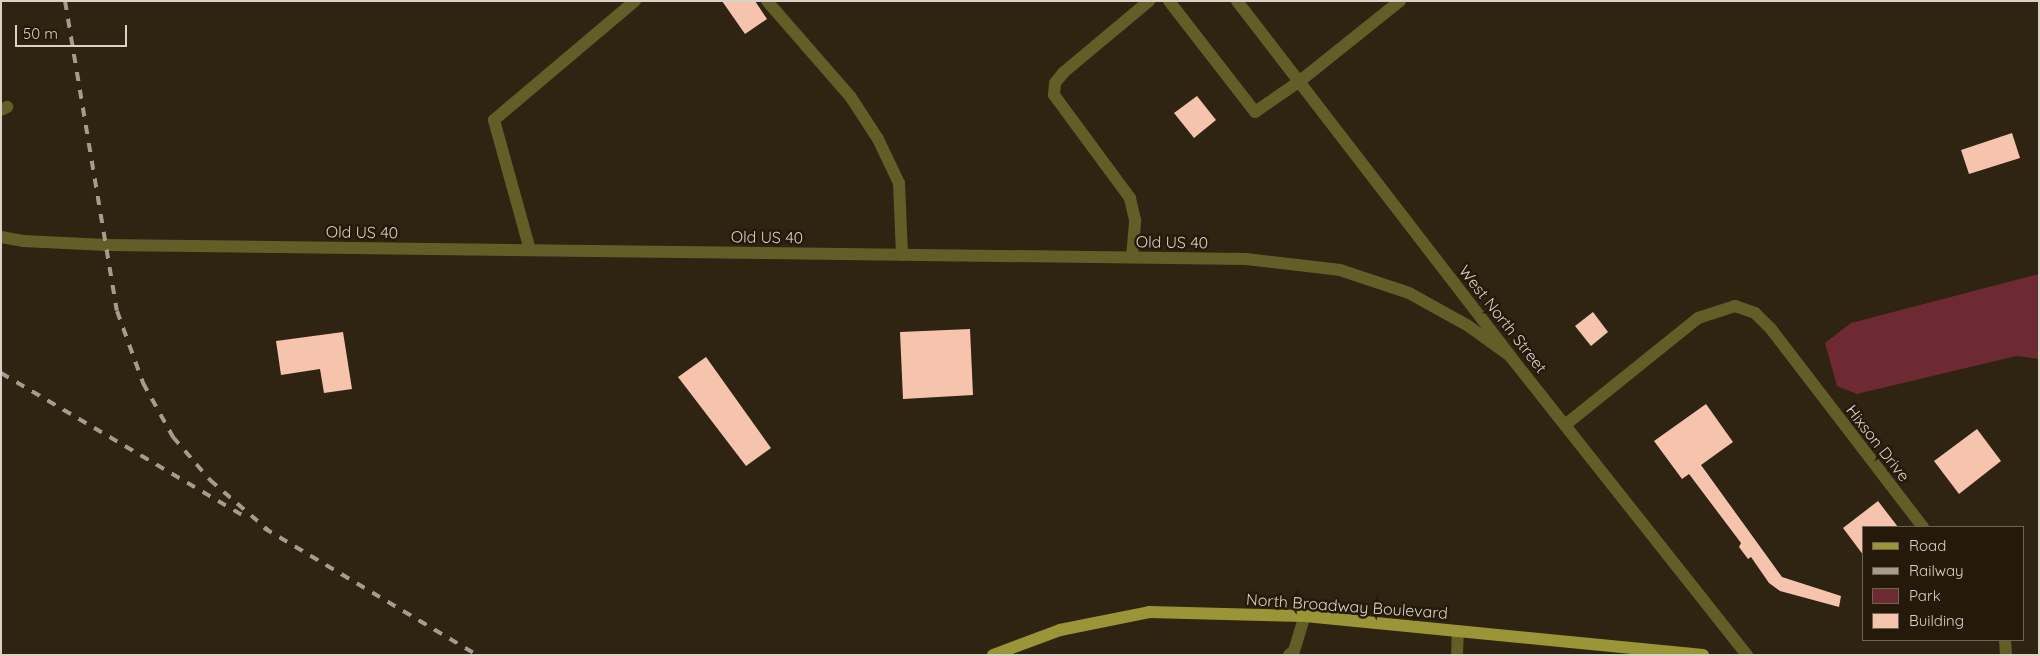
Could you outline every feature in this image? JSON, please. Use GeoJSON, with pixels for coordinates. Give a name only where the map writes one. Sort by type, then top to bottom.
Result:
{"type":"FeatureCollection","features":[{"type":"Feature","properties":{"kind":"main road","name":"North Broadway Boulevard"},"geometry":{"type":"LineString","coordinates":[[993,655],[1060,630],[1149,612],[1306,616],[1458,631],[1614,650],[1703,655]]}},
{"type":"Feature","properties":{"kind":"street"},"geometry":{"type":"LineString","coordinates":[[530,250],[494,120],[635,1]]}},
{"type":"Feature","properties":{"kind":"street"},"geometry":{"type":"LineString","coordinates":[[767,1],[850,96],[878,139],[899,183],[902,255]]}},
{"type":"Feature","properties":{"kind":"street"},"geometry":{"type":"LineString","coordinates":[[1132,257],[1135,220],[1130,198],[1054,95],[1055,84],[1064,72],[1149,1]]}},
{"type":"Feature","properties":{"kind":"street"},"geometry":{"type":"LineString","coordinates":[[1169,1],[1255,112],[1300,81],[1400,1]]}},
{"type":"Feature","properties":{"kind":"street","name":"West North Street"},"geometry":{"type":"LineString","coordinates":[[1238,1],[1510,356],[1747,655]]}},
{"type":"Feature","properties":{"kind":"street","name":"Old US 40"},"geometry":{"type":"LineString","coordinates":[[1,237],[23,241],[106,245],[1246,259],[1340,270],[1409,293],[1467,325],[1510,356]]}},
{"type":"Feature","properties":{"kind":"street","name":"Hixson Drive"},"geometry":{"type":"LineString","coordinates":[[1565,425],[1673,335],[1698,318],[1735,306],[1755,313],[1771,329],[1808,380],[1922,526]]}},
{"type":"Feature","properties":{"kind":"street"},"geometry":{"type":"LineString","coordinates":[[1289,655],[1294,651],[1306,616]]}},
{"type":"Feature","properties":{"kind":"street"},"geometry":{"type":"LineString","coordinates":[[1458,631],[1458,655]]}},
{"type":"Feature","properties":{"kind":"street"},"geometry":{"type":"LineString","coordinates":[[2006,641],[2006,655]]}},
{"type":"Feature","properties":{"kind":"green space"},"geometry":{"type":"Polygon","coordinates":[[[2039,274],[2039,359],[2016,356],[1857,394],[1837,386],[1825,343],[1851,323],[2039,274]]]}},
{"type":"Feature","properties":{"kind":"building"},"geometry":{"type":"Polygon","coordinates":[[[722,1],[755,1],[767,19],[745,34],[722,1]]]}},
{"type":"Feature","properties":{"kind":"building"},"geometry":{"type":"Polygon","coordinates":[[[1197,96],[1216,120],[1194,138],[1174,113],[1197,96]]]}},
{"type":"Feature","properties":{"kind":"building"},"geometry":{"type":"Polygon","coordinates":[[[2012,133],[2020,158],[1969,174],[1961,150],[2012,133]]]}},
{"type":"Feature","properties":{"kind":"building"},"geometry":{"type":"Polygon","coordinates":[[[1593,312],[1608,332],[1591,346],[1575,326],[1593,312]]]}},
{"type":"Feature","properties":{"kind":"building"},"geometry":{"type":"Polygon","coordinates":[[[970,329],[973,395],[903,399],[900,332],[970,329]]]}},
{"type":"Feature","properties":{"kind":"building"},"geometry":{"type":"Polygon","coordinates":[[[343,332],[352,389],[324,393],[320,369],[281,375],[276,341],[343,332]]]}},
{"type":"Feature","properties":{"kind":"building"},"geometry":{"type":"Polygon","coordinates":[[[706,357],[771,448],[746,466],[678,377],[706,357]]]}},
{"type":"Feature","properties":{"kind":"building"},"geometry":{"type":"Polygon","coordinates":[[[1706,404],[1733,442],[1701,465],[1782,577],[1841,596],[1839,607],[1780,591],[1769,583],[1751,557],[1748,559],[1739,547],[1741,543],[1689,474],[1682,479],[1654,441],[1706,404]]]}},
{"type":"Feature","properties":{"kind":"building"},"geometry":{"type":"Polygon","coordinates":[[[1977,429],[2001,461],[1959,494],[1934,461],[1977,429]]]}},
{"type":"Feature","properties":{"kind":"building"},"geometry":{"type":"Polygon","coordinates":[[[1878,501],[1897,526],[1862,526],[1862,553],[1843,528],[1878,501]]]}},
{"type":"Feature","properties":{"kind":"railway"},"geometry":{"type":"LineString","coordinates":[[65,1],[117,311],[143,383],[173,437],[210,480],[269,531]]}},
{"type":"Feature","properties":{"kind":"railway"},"geometry":{"type":"LineString","coordinates":[[1,373],[245,517]]}},
{"type":"Feature","properties":{"kind":"railway"},"geometry":{"type":"LineString","coordinates":[[264,528],[477,655]]}}]}
